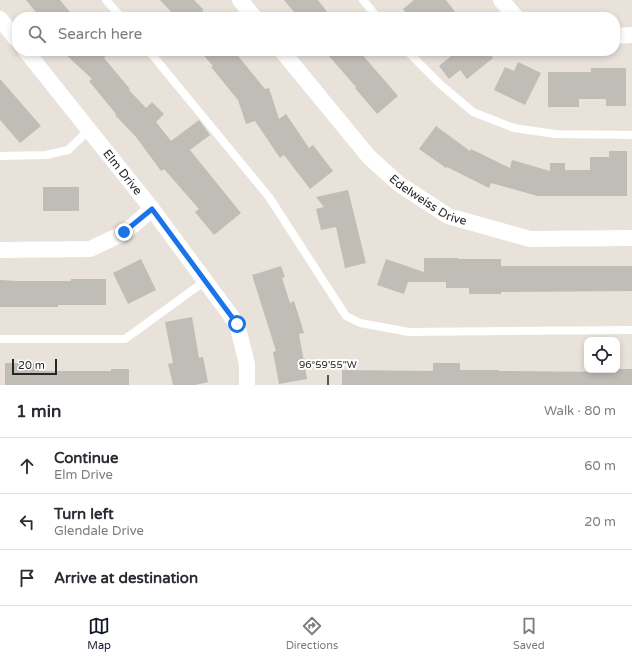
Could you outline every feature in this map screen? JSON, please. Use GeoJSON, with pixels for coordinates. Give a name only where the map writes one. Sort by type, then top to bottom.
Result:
{"type":"FeatureCollection","features":[{"type":"Feature","properties":{"kind":"street"},"geometry":{"type":"LineString","coordinates":[[240,0],[250,12]]}},
{"type":"Feature","properties":{"kind":"street"},"geometry":{"type":"LineString","coordinates":[[501,0],[512,12]]}},
{"type":"Feature","properties":{"kind":"street"},"geometry":{"type":"LineString","coordinates":[[0,19],[12,34]]}},
{"type":"Feature","properties":{"kind":"street"},"geometry":{"type":"LineString","coordinates":[[620,36],[632,36]]}},
{"type":"Feature","properties":{"kind":"street","name":"Elm Drive"},"geometry":{"type":"LineString","coordinates":[[30,56],[152,209],[237,324],[246,364],[246,385]]}},
{"type":"Feature","properties":{"kind":"street","name":"Edelweiss Drive"},"geometry":{"type":"LineString","coordinates":[[286,56],[369,157],[399,184],[448,216],[530,239],[632,238]]}},
{"type":"Feature","properties":{"kind":"street"},"geometry":{"type":"LineString","coordinates":[[0,250],[90,249],[124,232],[152,209]]}},
{"type":"Feature","properties":{"kind":"lane"},"geometry":{"type":"LineString","coordinates":[[106,0],[117,12]]}},
{"type":"Feature","properties":{"kind":"lane"},"geometry":{"type":"LineString","coordinates":[[363,0],[374,12]]}},
{"type":"Feature","properties":{"kind":"lane"},"geometry":{"type":"LineString","coordinates":[[153,56],[269,197],[346,316],[360,323],[409,332],[632,330]]}},
{"type":"Feature","properties":{"kind":"lane"},"geometry":{"type":"LineString","coordinates":[[412,56],[440,84],[473,112],[514,128],[555,134],[632,135]]}},
{"type":"Feature","properties":{"kind":"lane"},"geometry":{"type":"LineString","coordinates":[[0,156],[46,155],[68,150],[89,130]]}},
{"type":"Feature","properties":{"kind":"lane"},"geometry":{"type":"LineString","coordinates":[[0,339],[124,339],[205,281]]}},
{"type":"Feature","properties":{"kind":"building"},"geometry":{"type":"Polygon","coordinates":[[[26,0],[60,0],[70,12],[36,12],[26,0]]]}},
{"type":"Feature","properties":{"kind":"building"},"geometry":{"type":"Polygon","coordinates":[[[160,0],[194,0],[203,9],[203,12],[171,12],[160,0]]]}},
{"type":"Feature","properties":{"kind":"building"},"geometry":{"type":"Polygon","coordinates":[[[284,0],[318,0],[327,12],[294,12],[284,0]]]}},
{"type":"Feature","properties":{"kind":"building"},"geometry":{"type":"Polygon","coordinates":[[[414,0],[446,0],[455,12],[405,12],[403,9],[414,0]]]}},
{"type":"Feature","properties":{"kind":"building"},"geometry":{"type":"Polygon","coordinates":[[[67,56],[106,56],[104,58],[130,89],[129,90],[146,108],[152,102],[164,114],[156,122],[171,141],[199,120],[210,135],[190,150],[241,213],[214,235],[195,212],[199,209],[164,169],[161,171],[136,137],[115,115],[116,114],[89,81],[92,79],[67,56]]]}},
{"type":"Feature","properties":{"kind":"building"},"geometry":{"type":"Polygon","coordinates":[[[204,56],[238,56],[265,89],[269,88],[279,119],[286,114],[309,148],[313,145],[333,171],[310,189],[284,155],[280,158],[255,121],[246,124],[238,100],[211,67],[213,66],[204,56]]]}},
{"type":"Feature","properties":{"kind":"building"},"geometry":{"type":"Polygon","coordinates":[[[329,56],[363,56],[398,96],[377,114],[355,88],[356,87],[329,56]]]}},
{"type":"Feature","properties":{"kind":"building"},"geometry":{"type":"Polygon","coordinates":[[[451,56],[492,56],[493,58],[467,79],[460,70],[449,79],[439,66],[451,56]]]}},
{"type":"Feature","properties":{"kind":"building"},"geometry":{"type":"Polygon","coordinates":[[[518,62],[541,73],[525,105],[494,90],[505,67],[514,71],[518,62]]]}},
{"type":"Feature","properties":{"kind":"building"},"geometry":{"type":"Polygon","coordinates":[[[591,68],[626,68],[626,106],[606,106],[606,99],[579,99],[579,107],[548,107],[548,72],[591,72],[591,68]]]}},
{"type":"Feature","properties":{"kind":"building"},"geometry":{"type":"Polygon","coordinates":[[[0,79],[41,126],[20,143],[0,120],[0,79]]]}},
{"type":"Feature","properties":{"kind":"building"},"geometry":{"type":"Polygon","coordinates":[[[436,126],[470,151],[471,149],[510,168],[512,160],[550,171],[550,163],[565,163],[565,170],[590,170],[590,157],[609,157],[609,151],[627,151],[627,196],[538,196],[491,183],[489,188],[447,167],[446,168],[419,149],[436,126]]]}},
{"type":"Feature","properties":{"kind":"building"},"geometry":{"type":"Polygon","coordinates":[[[43,187],[79,187],[79,211],[43,211],[43,187]]]}},
{"type":"Feature","properties":{"kind":"building"},"geometry":{"type":"Polygon","coordinates":[[[348,190],[366,263],[345,268],[336,227],[321,230],[316,209],[324,207],[316,197],[348,190]]]}},
{"type":"Feature","properties":{"kind":"building"},"geometry":{"type":"Polygon","coordinates":[[[424,258],[501,259],[501,266],[632,266],[632,291],[501,292],[501,294],[469,294],[469,288],[446,288],[446,282],[408,282],[404,294],[377,285],[386,259],[424,272],[424,258]]]}},
{"type":"Feature","properties":{"kind":"building"},"geometry":{"type":"Polygon","coordinates":[[[141,259],[156,290],[128,304],[113,273],[141,259]]]}},
{"type":"Feature","properties":{"kind":"building"},"geometry":{"type":"Polygon","coordinates":[[[281,266],[285,277],[282,278],[290,303],[294,301],[304,333],[299,334],[307,379],[279,384],[273,352],[276,351],[252,275],[281,266]]]}},
{"type":"Feature","properties":{"kind":"building"},"geometry":{"type":"Polygon","coordinates":[[[71,279],[106,279],[106,305],[0,307],[0,280],[71,281],[71,279]]]}},
{"type":"Feature","properties":{"kind":"building"},"geometry":{"type":"Polygon","coordinates":[[[192,317],[199,358],[203,357],[208,382],[195,385],[173,385],[168,364],[173,363],[165,322],[192,317]]]}},
{"type":"Feature","properties":{"kind":"building"},"geometry":{"type":"Polygon","coordinates":[[[5,363],[39,363],[39,371],[111,371],[111,369],[129,369],[129,385],[5,385],[5,363]]]}},
{"type":"Feature","properties":{"kind":"building"},"geometry":{"type":"Polygon","coordinates":[[[433,363],[460,363],[460,370],[620,373],[620,369],[632,369],[632,385],[342,385],[342,370],[433,371],[433,363]]]}},
{"type":"Feature","properties":{"kind":"route"},"geometry":{"type":"LineString","coordinates":[[124,232],[152,209],[237,324]]}}]}
